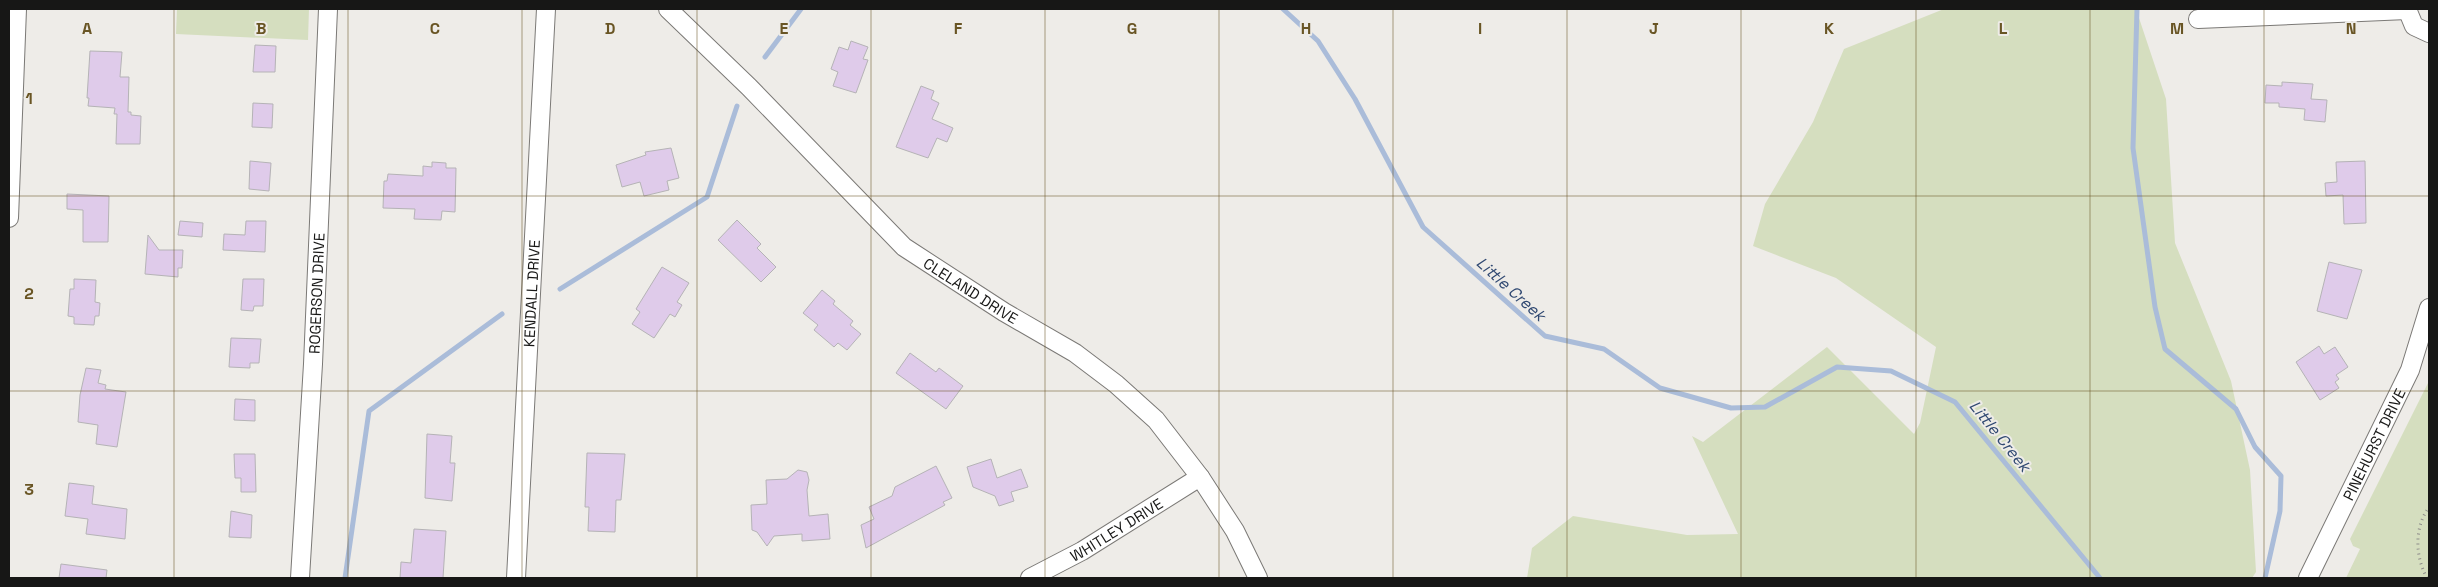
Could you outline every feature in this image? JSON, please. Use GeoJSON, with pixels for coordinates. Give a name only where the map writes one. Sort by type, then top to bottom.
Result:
{"type":"FeatureCollection","features":[{"type":"Feature","properties":{"kind":"street"},"geometry":{"type":"LineString","coordinates":[[9,218],[17,9]]}},
{"type":"Feature","properties":{"kind":"street","name":"ROGERSON DRIVE"},"geometry":{"type":"LineString","coordinates":[[300,578],[313,354],[328,9]]}},
{"type":"Feature","properties":{"kind":"street","name":"KENDALL DRIVE"},"geometry":{"type":"LineString","coordinates":[[516,578],[546,9]]}},
{"type":"Feature","properties":{"kind":"street","name":"CLELAND DRIVE"},"geometry":{"type":"LineString","coordinates":[[668,9],[749,87],[904,247],[952,276],[1004,312],[1075,353],[1116,384],[1156,420],[1200,477],[1235,531],[1258,578]]}},
{"type":"Feature","properties":{"kind":"street"},"geometry":{"type":"LineString","coordinates":[[2198,19],[2407,9],[2414,26],[2429,33]]}},
{"type":"Feature","properties":{"kind":"street","name":"PINEHURST DRIVE"},"geometry":{"type":"LineString","coordinates":[[2311,573],[2410,370],[2429,308]]}},
{"type":"Feature","properties":{"kind":"street","name":"WHITLEY DRIVE"},"geometry":{"type":"LineString","coordinates":[[1030,578],[1082,550],[1200,477]]}},
{"type":"Feature","properties":{"kind":"path"},"geometry":{"type":"LineString","coordinates":[[2427,578],[2421,566],[2418,538],[2422,520],[2429,507]]}},
{"type":"Feature","properties":{"kind":"green space"},"geometry":{"type":"Polygon","coordinates":[[[177,9],[309,9],[308,40],[176,34],[177,9]]]}},
{"type":"Feature","properties":{"kind":"green space"},"geometry":{"type":"Polygon","coordinates":[[[1944,9],[2136,9],[2166,99],[2175,243],[2231,381],[2250,470],[2256,572],[2252,578],[1527,578],[1532,548],[1573,516],[1687,535],[1738,534],[1692,436],[1703,442],[1827,347],[1914,434],[1920,423],[1936,347],[1836,278],[1753,246],[1765,204],[1813,122],[1844,49],[1944,9]]]}},
{"type":"Feature","properties":{"kind":"green space"},"geometry":{"type":"Polygon","coordinates":[[[2429,381],[2429,578],[2346,578],[2360,549],[2353,546],[2350,539],[2429,381]]]}},
{"type":"Feature","properties":{"kind":"building"},"geometry":{"type":"Polygon","coordinates":[[[851,41],[868,47],[863,59],[868,60],[856,93],[833,86],[838,72],[831,69],[839,47],[848,50],[851,41]]]}},
{"type":"Feature","properties":{"kind":"building"},"geometry":{"type":"Polygon","coordinates":[[[255,45],[276,46],[275,72],[253,72],[255,45]]]}},
{"type":"Feature","properties":{"kind":"building"},"geometry":{"type":"Polygon","coordinates":[[[90,51],[122,52],[120,77],[129,77],[128,112],[131,112],[131,115],[141,116],[140,144],[116,144],[117,114],[114,114],[115,108],[88,106],[90,51]]]}},
{"type":"Feature","properties":{"kind":"building"},"geometry":{"type":"Polygon","coordinates":[[[2282,82],[2313,84],[2311,99],[2327,100],[2325,122],[2304,120],[2305,109],[2279,107],[2279,103],[2265,103],[2266,85],[2282,86],[2282,82]]]}},
{"type":"Feature","properties":{"kind":"building"},"geometry":{"type":"Polygon","coordinates":[[[921,86],[934,91],[931,99],[939,103],[932,119],[953,128],[947,142],[937,138],[928,158],[896,147],[921,86]]]}},
{"type":"Feature","properties":{"kind":"building"},"geometry":{"type":"Polygon","coordinates":[[[253,103],[273,104],[272,128],[252,127],[253,103]]]}},
{"type":"Feature","properties":{"kind":"building"},"geometry":{"type":"Polygon","coordinates":[[[671,148],[679,178],[667,181],[669,190],[644,196],[640,182],[622,187],[616,165],[646,155],[645,152],[671,148]]]}},
{"type":"Feature","properties":{"kind":"building"},"geometry":{"type":"Polygon","coordinates":[[[250,161],[271,163],[269,191],[249,189],[250,161]]]}},
{"type":"Feature","properties":{"kind":"building"},"geometry":{"type":"Polygon","coordinates":[[[2365,161],[2366,223],[2344,224],[2343,195],[2326,196],[2325,183],[2337,182],[2336,162],[2365,161]]]}},
{"type":"Feature","properties":{"kind":"building"},"geometry":{"type":"Polygon","coordinates":[[[432,162],[446,163],[446,168],[456,168],[455,212],[442,211],[441,220],[414,219],[415,209],[383,208],[384,181],[387,181],[388,174],[423,176],[423,166],[432,167],[432,162]]]}},
{"type":"Feature","properties":{"kind":"building"},"geometry":{"type":"Polygon","coordinates":[[[67,194],[109,196],[108,242],[83,242],[83,210],[67,209],[67,194]]]}},
{"type":"Feature","properties":{"kind":"building"},"geometry":{"type":"Polygon","coordinates":[[[737,220],[761,244],[757,248],[776,267],[761,282],[718,240],[737,220]]]}},
{"type":"Feature","properties":{"kind":"building"},"geometry":{"type":"Polygon","coordinates":[[[180,221],[203,223],[202,237],[178,235],[180,221]]]}},
{"type":"Feature","properties":{"kind":"building"},"geometry":{"type":"Polygon","coordinates":[[[246,221],[266,221],[265,252],[223,250],[224,234],[245,235],[246,221]]]}},
{"type":"Feature","properties":{"kind":"building"},"geometry":{"type":"Polygon","coordinates":[[[148,235],[159,250],[183,250],[182,268],[178,268],[178,277],[145,274],[148,235]]]}},
{"type":"Feature","properties":{"kind":"building"},"geometry":{"type":"Polygon","coordinates":[[[2329,262],[2362,270],[2347,319],[2317,311],[2329,262]]]}},
{"type":"Feature","properties":{"kind":"building"},"geometry":{"type":"Polygon","coordinates":[[[662,267],[689,283],[677,302],[682,305],[675,317],[670,314],[654,338],[632,324],[640,312],[636,309],[662,267]]]}},
{"type":"Feature","properties":{"kind":"building"},"geometry":{"type":"Polygon","coordinates":[[[74,279],[96,280],[95,302],[100,303],[99,316],[95,316],[94,325],[74,324],[74,317],[68,316],[70,289],[74,289],[74,279]]]}},
{"type":"Feature","properties":{"kind":"building"},"geometry":{"type":"Polygon","coordinates":[[[243,279],[264,279],[263,306],[254,306],[253,311],[241,310],[243,279]]]}},
{"type":"Feature","properties":{"kind":"building"},"geometry":{"type":"Polygon","coordinates":[[[822,290],[835,301],[833,304],[853,321],[850,325],[861,334],[847,350],[838,343],[834,347],[814,330],[818,325],[803,313],[822,290]]]}},
{"type":"Feature","properties":{"kind":"building"},"geometry":{"type":"Polygon","coordinates":[[[231,338],[261,339],[259,363],[250,363],[250,368],[229,367],[231,338]]]}},
{"type":"Feature","properties":{"kind":"building"},"geometry":{"type":"Polygon","coordinates":[[[2319,346],[2324,354],[2335,347],[2348,367],[2336,375],[2339,379],[2335,382],[2339,388],[2320,400],[2296,362],[2319,346]]]}},
{"type":"Feature","properties":{"kind":"building"},"geometry":{"type":"Polygon","coordinates":[[[910,353],[936,372],[939,368],[963,386],[946,409],[896,373],[910,353]]]}},
{"type":"Feature","properties":{"kind":"building"},"geometry":{"type":"Polygon","coordinates":[[[86,368],[101,370],[98,383],[106,385],[105,389],[126,392],[117,447],[96,444],[98,425],[78,422],[80,395],[86,368]]]}},
{"type":"Feature","properties":{"kind":"building"},"geometry":{"type":"Polygon","coordinates":[[[235,399],[255,400],[255,421],[234,420],[235,399]]]}},
{"type":"Feature","properties":{"kind":"building"},"geometry":{"type":"Polygon","coordinates":[[[427,434],[452,436],[450,463],[455,463],[452,501],[425,498],[427,434]]]}},
{"type":"Feature","properties":{"kind":"building"},"geometry":{"type":"Polygon","coordinates":[[[587,453],[625,454],[621,500],[616,500],[615,532],[588,531],[589,507],[585,507],[587,453]]]}},
{"type":"Feature","properties":{"kind":"building"},"geometry":{"type":"Polygon","coordinates":[[[234,454],[255,454],[256,492],[241,492],[241,478],[235,478],[234,454]]]}},
{"type":"Feature","properties":{"kind":"building"},"geometry":{"type":"Polygon","coordinates":[[[991,459],[997,478],[1021,469],[1028,487],[1011,492],[1014,501],[999,506],[995,496],[973,487],[967,467],[991,459]]]}},
{"type":"Feature","properties":{"kind":"building"},"geometry":{"type":"Polygon","coordinates":[[[936,466],[952,498],[943,502],[945,505],[866,548],[861,525],[874,519],[869,507],[892,496],[895,487],[936,466]]]}},
{"type":"Feature","properties":{"kind":"building"},"geometry":{"type":"Polygon","coordinates":[[[798,470],[807,472],[809,480],[807,490],[809,516],[828,514],[830,539],[802,541],[802,534],[774,536],[767,546],[757,532],[752,530],[751,505],[767,504],[766,480],[787,479],[798,470]]]}},
{"type":"Feature","properties":{"kind":"building"},"geometry":{"type":"Polygon","coordinates":[[[69,483],[94,486],[92,504],[127,509],[125,539],[86,534],[88,519],[65,516],[69,483]]]}},
{"type":"Feature","properties":{"kind":"building"},"geometry":{"type":"Polygon","coordinates":[[[231,511],[252,515],[251,538],[229,537],[231,511]]]}},
{"type":"Feature","properties":{"kind":"building"},"geometry":{"type":"Polygon","coordinates":[[[414,529],[446,531],[443,578],[400,578],[401,562],[411,563],[414,529]]]}},
{"type":"Feature","properties":{"kind":"building"},"geometry":{"type":"Polygon","coordinates":[[[61,564],[107,570],[106,578],[59,578],[61,564]]]}},
{"type":"Feature","properties":{"kind":"waterway"},"geometry":{"type":"LineString","coordinates":[[765,57],[801,9]]}},
{"type":"Feature","properties":{"kind":"waterway","name":"Little Creek"},"geometry":{"type":"LineString","coordinates":[[1283,9],[1318,41],[1355,99],[1423,227],[1545,336],[1604,349],[1660,388],[1731,408],[1765,407],[1837,367],[1891,371],[1955,402],[2100,578]]}},
{"type":"Feature","properties":{"kind":"waterway"},"geometry":{"type":"LineString","coordinates":[[2137,9],[2133,148],[2155,307],[2165,349],[2236,409],[2255,447],[2281,476],[2280,511],[2265,578]]}},
{"type":"Feature","properties":{"kind":"waterway"},"geometry":{"type":"LineString","coordinates":[[560,289],[707,197],[737,106]]}},
{"type":"Feature","properties":{"kind":"waterway"},"geometry":{"type":"LineString","coordinates":[[345,578],[369,411],[502,314]]}}]}
